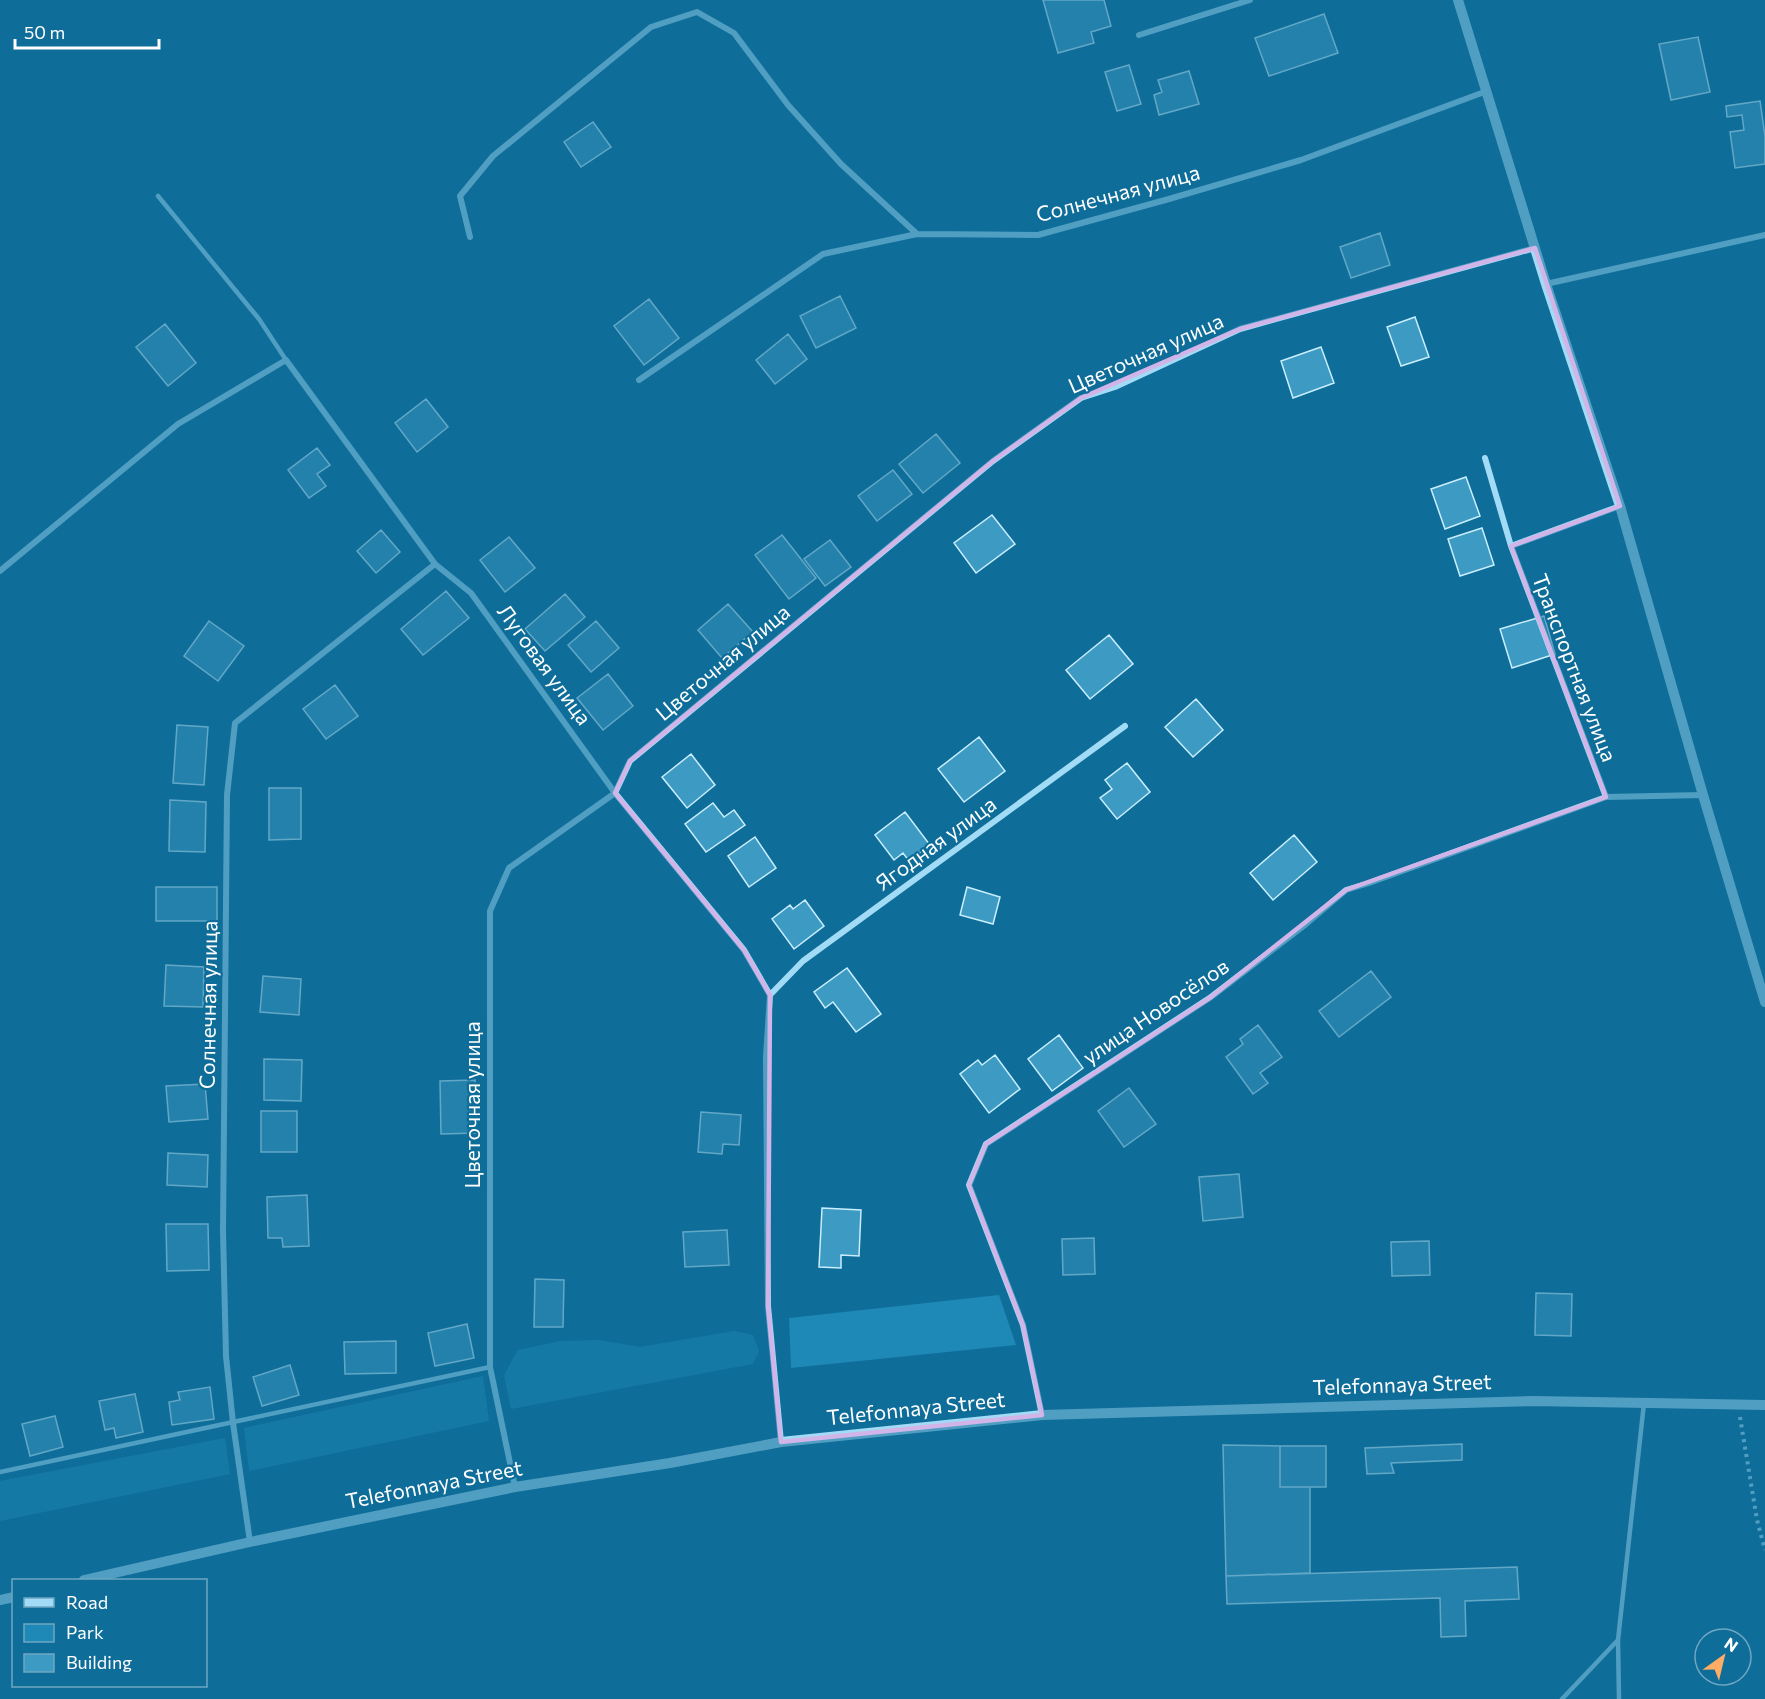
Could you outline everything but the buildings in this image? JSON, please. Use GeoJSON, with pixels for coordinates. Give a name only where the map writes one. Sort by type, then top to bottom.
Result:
{"type":"FeatureCollection","features":[{"type":"Feature","properties":{"kind":"street"},"geometry":{"type":"LineString","coordinates":[[1139,35],[1250,0]]}},
{"type":"Feature","properties":{"kind":"street"},"geometry":{"type":"LineString","coordinates":[[1458,0],[1546,284],[1620,506],[1765,1002]]}},
{"type":"Feature","properties":{"kind":"street"},"geometry":{"type":"LineString","coordinates":[[470,237],[460,196],[493,156],[651,27],[697,12],[734,33],[788,105],[841,164],[917,234]]}},
{"type":"Feature","properties":{"kind":"street","name":"Солнечная улица"},"geometry":{"type":"LineString","coordinates":[[639,380],[823,254],[917,234],[1038,235],[1301,160],[1487,91]]}},
{"type":"Feature","properties":{"kind":"street"},"geometry":{"type":"LineString","coordinates":[[1546,284],[1765,235]]}},
{"type":"Feature","properties":{"kind":"street","name":"Цветочная улица"},"geometry":{"type":"LineString","coordinates":[[515,1487],[490,1367],[490,911],[509,868],[615,793],[630,761],[993,461],[1081,398],[1115,387],[1240,329],[1535,248]]}},
{"type":"Feature","properties":{"kind":"street"},"geometry":{"type":"LineString","coordinates":[[0,570],[178,424],[286,360]]}},
{"type":"Feature","properties":{"kind":"street","name":"Луговая улица"},"geometry":{"type":"LineString","coordinates":[[286,360],[435,564],[471,593],[615,793],[744,950],[770,995]]}},
{"type":"Feature","properties":{"kind":"street","name":"Транспортная улица"},"geometry":{"type":"LineString","coordinates":[[1485,458],[1510,546],[1606,797]]}},
{"type":"Feature","properties":{"kind":"street"},"geometry":{"type":"LineString","coordinates":[[1510,546],[1620,506]]}},
{"type":"Feature","properties":{"kind":"street","name":"Солнечная улица"},"geometry":{"type":"LineString","coordinates":[[250,1542],[226,1356],[223,1219],[227,795],[235,723],[435,564]]}},
{"type":"Feature","properties":{"kind":"street","name":"Ягодная улица"},"geometry":{"type":"LineString","coordinates":[[770,995],[803,962],[1125,726]]}},
{"type":"Feature","properties":{"kind":"street"},"geometry":{"type":"LineString","coordinates":[[1606,797],[1703,795]]}},
{"type":"Feature","properties":{"kind":"street","name":"улица Новосёлов"},"geometry":{"type":"LineString","coordinates":[[1042,1415],[1023,1325],[969,1185],[986,1144],[1210,997],[1306,924],[1346,890],[1606,797]]}},
{"type":"Feature","properties":{"kind":"street"},"geometry":{"type":"LineString","coordinates":[[770,995],[766,1057],[768,1306],[782,1442]]}},
{"type":"Feature","properties":{"kind":"street","name":"Telefonnaya Street"},"geometry":{"type":"LineString","coordinates":[[93,1579],[250,1542],[515,1487],[782,1442],[1042,1415],[1533,1401],[1765,1405]]}},
{"type":"Feature","properties":{"kind":"lane"},"geometry":{"type":"LineString","coordinates":[[158,196],[259,319],[286,360]]}},
{"type":"Feature","properties":{"kind":"lane"},"geometry":{"type":"LineString","coordinates":[[0,1472],[490,1367]]}},
{"type":"Feature","properties":{"kind":"lane"},"geometry":{"type":"LineString","coordinates":[[1619,1699],[1618,1640],[1644,1403]]}},
{"type":"Feature","properties":{"kind":"lane"},"geometry":{"type":"LineString","coordinates":[[1562,1699],[1618,1640]]}},
{"type":"Feature","properties":{"kind":"path"},"geometry":{"type":"LineString","coordinates":[[1738,1404],[1757,1520],[1765,1550]]}},
{"type":"Feature","properties":{"kind":"highlighted area"},"geometry":{"type":"Polygon","coordinates":[[[1535,248],[1620,506],[1511,546],[1606,797],[1346,890],[1211,997],[986,1144],[969,1185],[1023,1325],[1042,1415],[781,1442],[768,1306],[770,995],[744,950],[615,793],[630,761],[993,461],[1081,398],[1240,329],[1535,248]]]}},
{"type":"Feature","properties":{"kind":"green space"},"geometry":{"type":"Polygon","coordinates":[[[999,1295],[1016,1345],[791,1368],[789,1318],[999,1295]]]}},
{"type":"Feature","properties":{"kind":"green space"},"geometry":{"type":"Polygon","coordinates":[[[734,1331],[753,1335],[759,1351],[753,1364],[511,1409],[504,1375],[518,1350],[561,1341],[599,1340],[640,1347],[734,1331]]]}},
{"type":"Feature","properties":{"kind":"green space"},"geometry":{"type":"Polygon","coordinates":[[[483,1376],[489,1421],[249,1471],[244,1428],[483,1376]]]}},
{"type":"Feature","properties":{"kind":"green space"},"geometry":{"type":"Polygon","coordinates":[[[225,1438],[230,1474],[0,1521],[0,1481],[225,1438]]]}}]}
